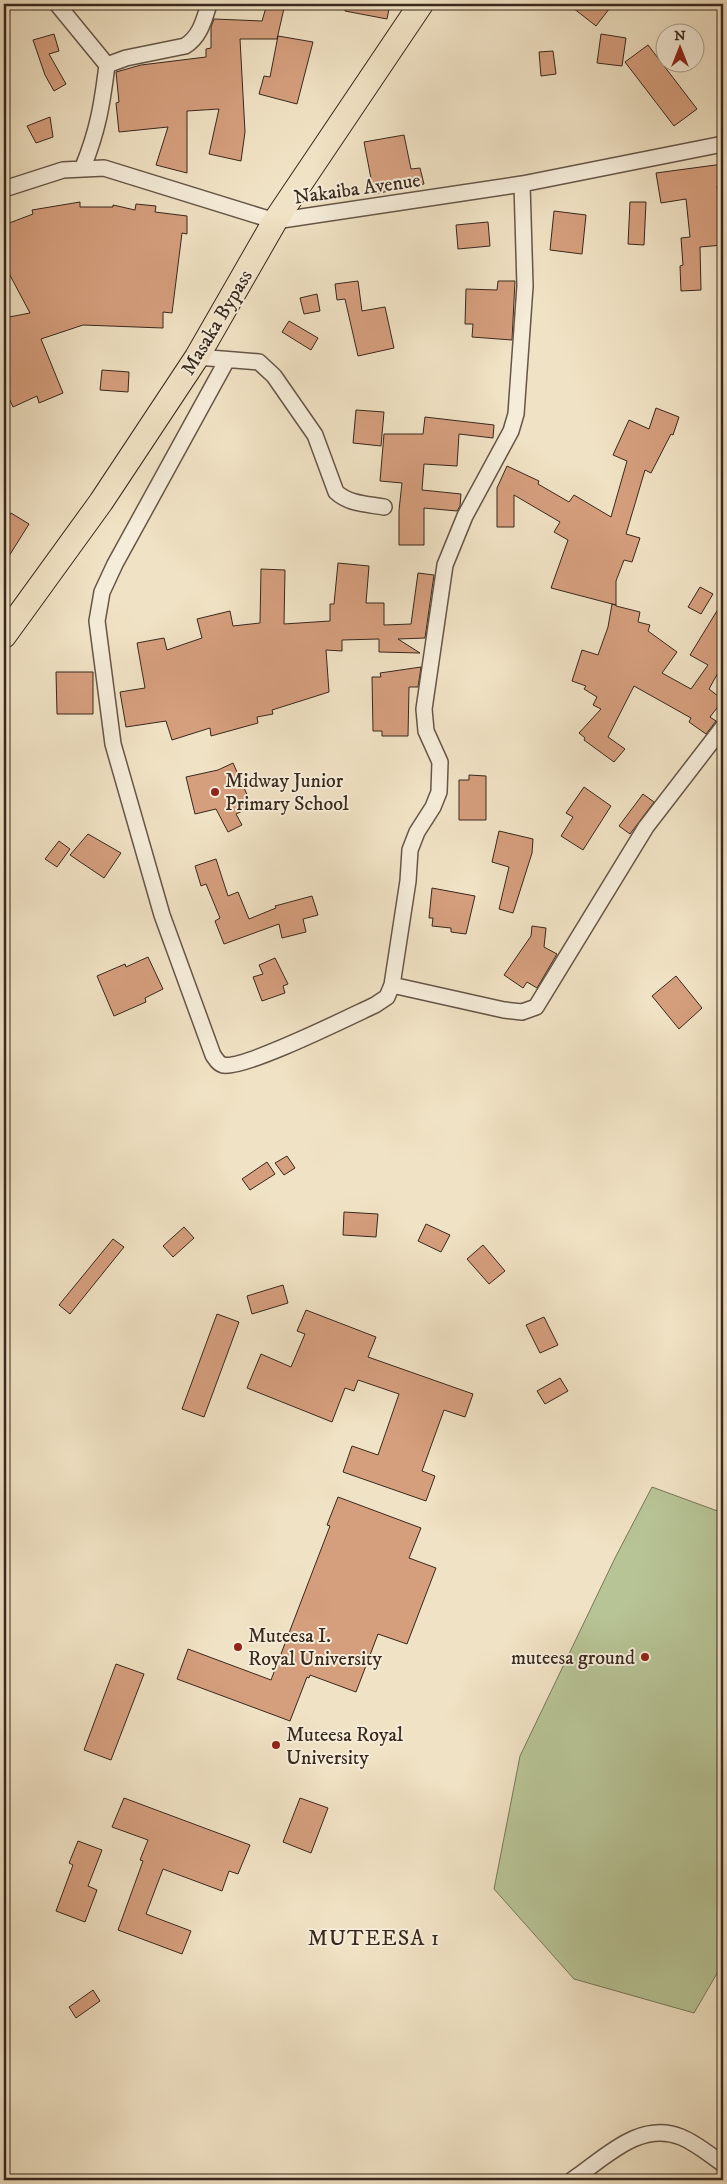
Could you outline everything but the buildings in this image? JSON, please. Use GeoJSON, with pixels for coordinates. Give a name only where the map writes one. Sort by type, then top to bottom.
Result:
{"type":"FeatureCollection","features":[{"type":"Feature","properties":{"kind":"highway","name":"Masaka Bypass"},"geometry":{"type":"LineString","coordinates":[[4,636],[101,502],[197,357],[275,220],[421,4]]}},
{"type":"Feature","properties":{"kind":"street"},"geometry":{"type":"LineString","coordinates":[[57,4],[107,65],[102,112],[83,167]]}},
{"type":"Feature","properties":{"kind":"street"},"geometry":{"type":"LineString","coordinates":[[107,65],[126,58],[186,46],[194,41],[209,4]]}},
{"type":"Feature","properties":{"kind":"street","name":"Nakaiba Avenue"},"geometry":{"type":"LineString","coordinates":[[4,189],[63,170],[83,167],[104,168],[275,220],[522,184],[723,144]]}},
{"type":"Feature","properties":{"kind":"street"},"geometry":{"type":"LineString","coordinates":[[227,360],[140,516],[102,592],[97,621],[113,744],[162,915],[217,1062],[225,1066],[266,1054],[375,1005],[387,997],[392,985],[408,881],[410,850],[417,832],[433,807],[439,792],[440,762],[426,731],[424,709],[446,564],[465,516],[511,431],[516,414],[525,286],[522,184]]}},
{"type":"Feature","properties":{"kind":"street"},"geometry":{"type":"LineString","coordinates":[[197,357],[259,362],[274,376],[315,435],[336,492],[343,498],[384,507]]}},
{"type":"Feature","properties":{"kind":"street"},"geometry":{"type":"LineString","coordinates":[[392,985],[504,1010],[522,1012],[536,1007],[646,827],[723,727]]}},
{"type":"Feature","properties":{"kind":"street"},"geometry":{"type":"LineString","coordinates":[[572,2180],[629,2139],[654,2132],[681,2136],[723,2164]]}},
{"type":"Feature","properties":{"kind":"green space","name":"muteesa ground"},"geometry":{"type":"Polygon","coordinates":[[[652,1487],[723,1513],[723,1963],[694,2013],[574,1979],[494,1889],[520,1756],[615,1558],[652,1487]]]}},
{"type":"Feature","properties":{"kind":"place","name":"Midway Junior Primary School"},"geometry":{"type":"Point","coordinates":[215,792]}},
{"type":"Feature","properties":{"kind":"place","name":"Muteesa I. Royal University"},"geometry":{"type":"Point","coordinates":[238,1647]}},
{"type":"Feature","properties":{"kind":"place","name":"muteesa ground"},"geometry":{"type":"Point","coordinates":[645,1657]}},
{"type":"Feature","properties":{"kind":"place","name":"Muteesa Royal University"},"geometry":{"type":"Point","coordinates":[276,1745]}},
{"type":"Feature","properties":{"kind":"district","name":"MUTEESA 1"},"geometry":{"type":"Point","coordinates":[374,1937]}}]}
